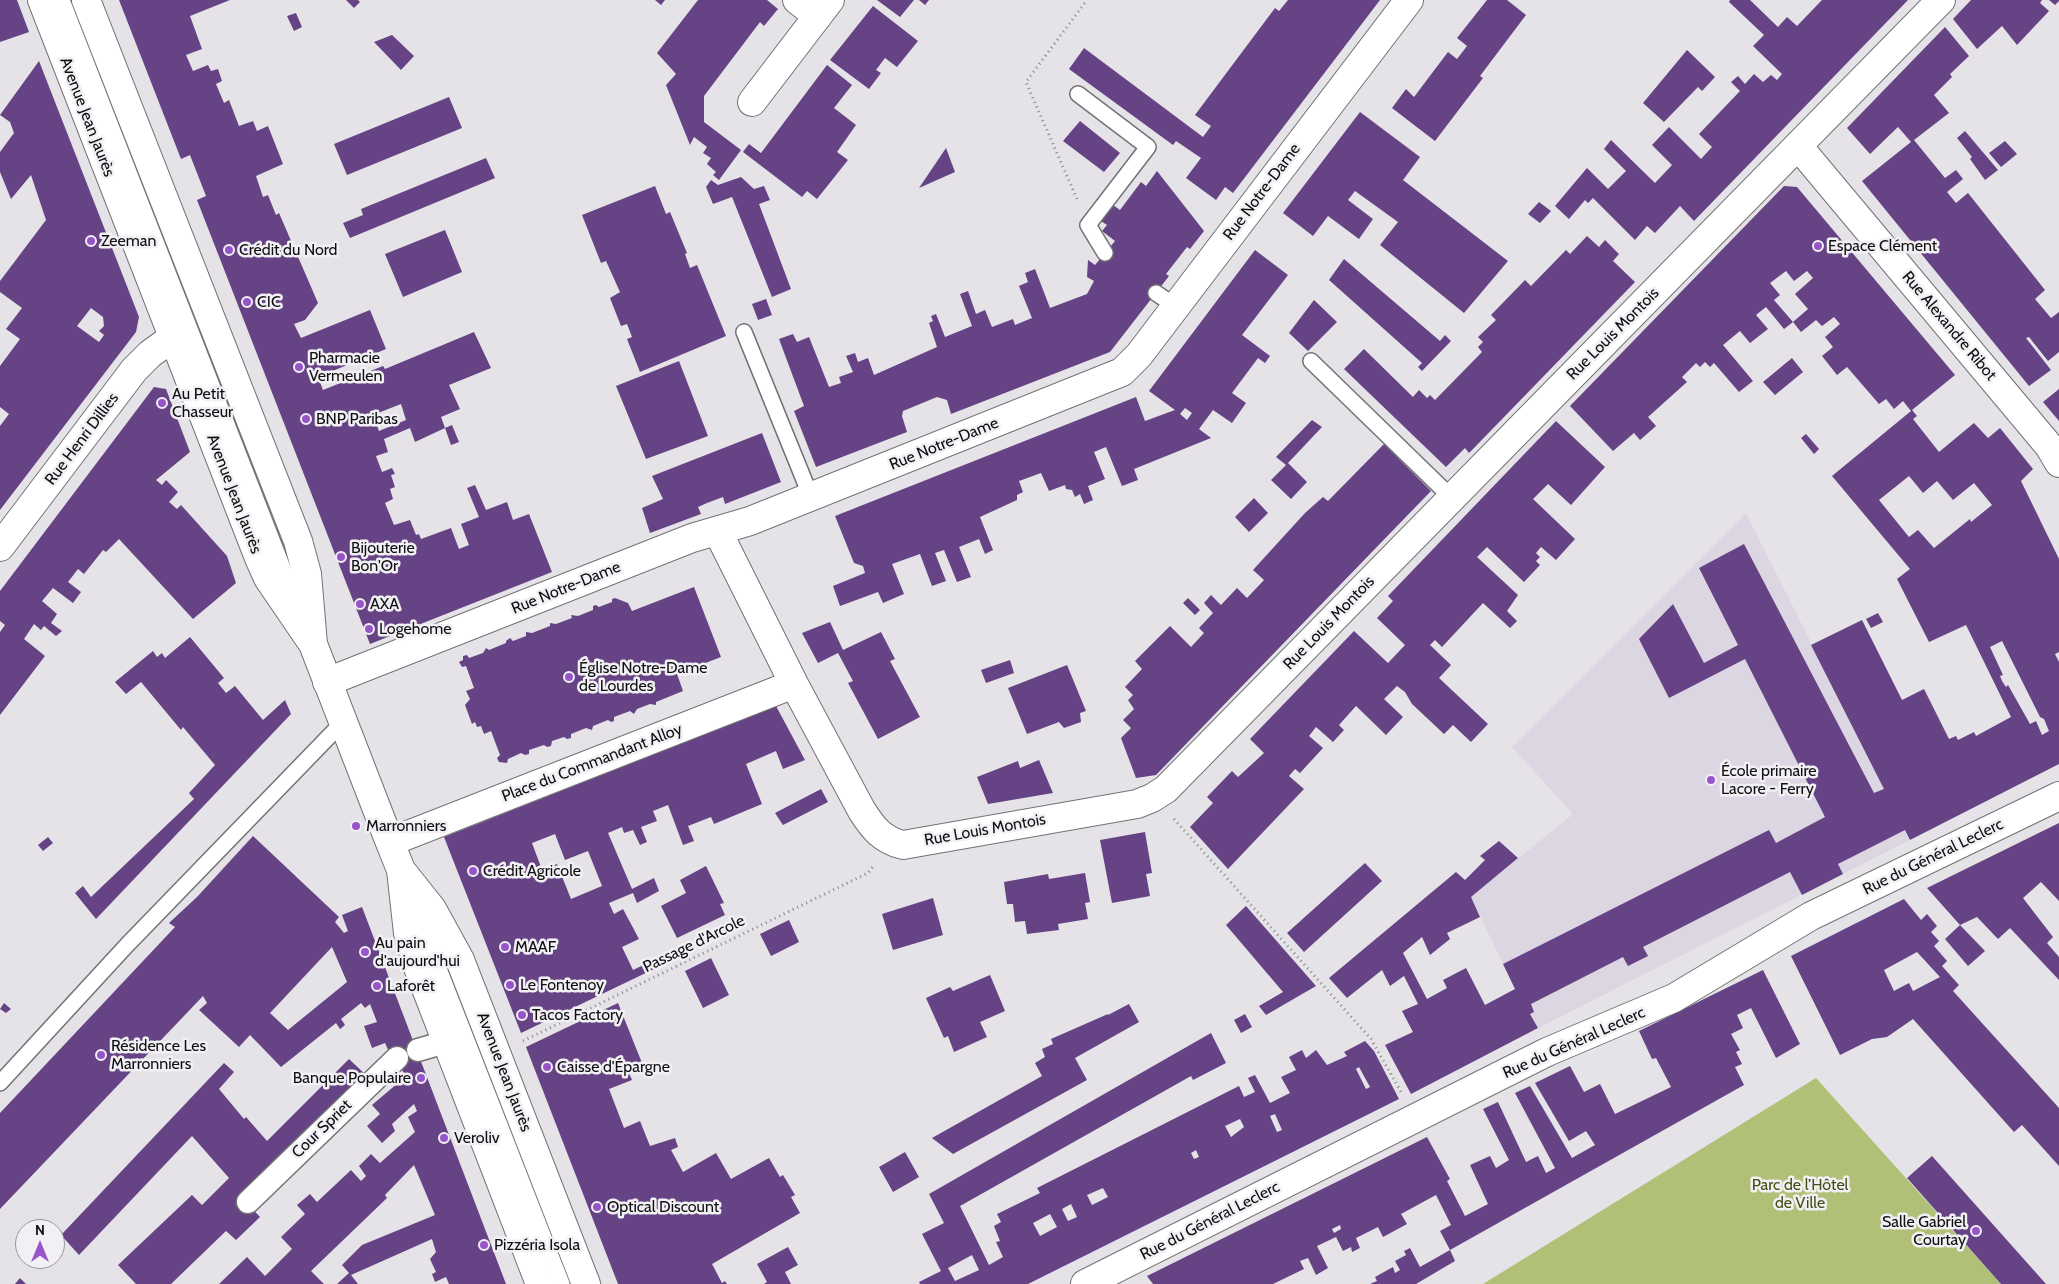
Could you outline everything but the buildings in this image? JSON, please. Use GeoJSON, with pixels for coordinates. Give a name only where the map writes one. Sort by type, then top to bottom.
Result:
{"type":"FeatureCollection","features":[{"type":"Feature","properties":{"kind":"street","name":"Avenue Jean Jaurès"},"geometry":{"type":"LineString","coordinates":[[42,0],[172,338],[268,578],[313,644],[401,870],[411,949],[540,1284]]}},
{"type":"Feature","properties":{"kind":"street","name":"Avenue Jean Jaurès"},"geometry":{"type":"LineString","coordinates":[[86,0],[298,541],[307,574],[313,644]]}},
{"type":"Feature","properties":{"kind":"street","name":"Rue Notre-Dame"},"geometry":{"type":"LineString","coordinates":[[327,682],[692,538],[718,532],[810,497],[1114,377],[1139,355],[1165,300],[1409,0]]}},
{"type":"Feature","properties":{"kind":"street","name":"Rue Louis Montois"},"geometry":{"type":"LineString","coordinates":[[890,842],[902,845],[1137,804],[1152,798],[1166,789],[1941,0]]}},
{"type":"Feature","properties":{"kind":"street"},"geometry":{"type":"LineString","coordinates":[[752,102],[815,5]]}},
{"type":"Feature","properties":{"kind":"street","name":"Rue Alexandre Ribot"},"geometry":{"type":"LineString","coordinates":[[1798,146],[2049,446],[2059,463]]}},
{"type":"Feature","properties":{"kind":"street","name":"Rue Henri Dillies"},"geometry":{"type":"LineString","coordinates":[[0,547],[134,370],[150,354],[172,338]]}},
{"type":"Feature","properties":{"kind":"street"},"geometry":{"type":"LineString","coordinates":[[718,532],[794,684],[866,817],[874,830],[890,842]]}},
{"type":"Feature","properties":{"kind":"street","name":"Place du Commandant Alloy"},"geometry":{"type":"LineString","coordinates":[[390,842],[794,684]]}},
{"type":"Feature","properties":{"kind":"street","name":"Rue du Général Leclerc"},"geometry":{"type":"LineString","coordinates":[[1085,1284],[1546,1052],[1697,986],[1811,916],[2059,796]]}},
{"type":"Feature","properties":{"kind":"street","name":"Avenue Jean Jaurès"},"geometry":{"type":"LineString","coordinates":[[401,870],[421,894],[449,936],[460,960],[497,1054],[577,1283]]}},
{"type":"Feature","properties":{"kind":"street"},"geometry":{"type":"LineString","coordinates":[[418,1050],[446,1042]]}},
{"type":"Feature","properties":{"kind":"street","name":"Cour Spriet"},"geometry":{"type":"LineString","coordinates":[[248,1202],[397,1058]]}},
{"type":"Feature","properties":{"kind":"lane"},"geometry":{"type":"LineString","coordinates":[[62,0],[313,644]]}},
{"type":"Feature","properties":{"kind":"lane"},"geometry":{"type":"LineString","coordinates":[[1078,94],[1148,147],[1088,225],[1105,253]]}},
{"type":"Feature","properties":{"kind":"lane"},"geometry":{"type":"LineString","coordinates":[[744,332],[810,497]]}},
{"type":"Feature","properties":{"kind":"lane"},"geometry":{"type":"LineString","coordinates":[[1311,361],[1452,498]]}},
{"type":"Feature","properties":{"kind":"lane"},"geometry":{"type":"LineString","coordinates":[[0,1082],[127,945],[343,722]]}},
{"type":"Feature","properties":{"kind":"lane"},"geometry":{"type":"LineString","coordinates":[[401,870],[577,1283]]}},
{"type":"Feature","properties":{"kind":"path"},"geometry":{"type":"LineString","coordinates":[[1152,798],[1184,829],[1371,1039],[1415,1118]]}},
{"type":"Feature","properties":{"kind":"path","name":"Passage d'Arcole"},"geometry":{"type":"LineString","coordinates":[[497,1054],[868,873],[890,842]]}},
{"type":"Feature","properties":{"kind":"shaded area","name":"École primaire Lacore - Ferry"},"geometry":{"type":"Polygon","coordinates":[[[1746,513],[1910,840],[1538,1028],[1526,1006],[1554,992],[1533,949],[1503,964],[1471,897],[1573,814],[1512,747],[1746,513]]]}},
{"type":"Feature","properties":{"kind":"green space","name":"Parc de l’Hôtel de Ville"},"geometry":{"type":"Polygon","coordinates":[[[1816,1078],[2001,1284],[1483,1284],[1816,1078]]]}},
{"type":"Feature","properties":{"kind":"place","name":"Zeeman"},"geometry":{"type":"Point","coordinates":[91,241]}},
{"type":"Feature","properties":{"kind":"place","name":"Espace Clément"},"geometry":{"type":"Point","coordinates":[1818,246]}},
{"type":"Feature","properties":{"kind":"place","name":"Crédit du Nord"},"geometry":{"type":"Point","coordinates":[229,250]}},
{"type":"Feature","properties":{"kind":"place","name":"CIC"},"geometry":{"type":"Point","coordinates":[247,302]}},
{"type":"Feature","properties":{"kind":"place","name":"Pharmacie Vermeulen"},"geometry":{"type":"Point","coordinates":[299,367]}},
{"type":"Feature","properties":{"kind":"place","name":"Au Petit Chasseur"},"geometry":{"type":"Point","coordinates":[162,403]}},
{"type":"Feature","properties":{"kind":"place","name":"BNP Paribas"},"geometry":{"type":"Point","coordinates":[306,419]}},
{"type":"Feature","properties":{"kind":"place","name":"Bijouterie Bon'Or"},"geometry":{"type":"Point","coordinates":[341,557]}},
{"type":"Feature","properties":{"kind":"place","name":"AXA"},"geometry":{"type":"Point","coordinates":[360,604]}},
{"type":"Feature","properties":{"kind":"place","name":"Logehome"},"geometry":{"type":"Point","coordinates":[369,629]}},
{"type":"Feature","properties":{"kind":"place","name":"Église Notre-Dame de Lourdes"},"geometry":{"type":"Point","coordinates":[569,677]}},
{"type":"Feature","properties":{"kind":"place","name":"École primaire Lacore - Ferry"},"geometry":{"type":"Point","coordinates":[1711,780]}},
{"type":"Feature","properties":{"kind":"place","name":"Marronniers"},"geometry":{"type":"Point","coordinates":[356,826]}},
{"type":"Feature","properties":{"kind":"place","name":"Crédit Agricole"},"geometry":{"type":"Point","coordinates":[473,871]}},
{"type":"Feature","properties":{"kind":"place","name":"MAAF"},"geometry":{"type":"Point","coordinates":[505,947]}},
{"type":"Feature","properties":{"kind":"place","name":"Au pain d'aujourd'hui"},"geometry":{"type":"Point","coordinates":[365,952]}},
{"type":"Feature","properties":{"kind":"place","name":"Le Fontenoy"},"geometry":{"type":"Point","coordinates":[510,985]}},
{"type":"Feature","properties":{"kind":"place","name":"Laforêt"},"geometry":{"type":"Point","coordinates":[377,986]}},
{"type":"Feature","properties":{"kind":"place","name":"Tacos Factory"},"geometry":{"type":"Point","coordinates":[522,1015]}},
{"type":"Feature","properties":{"kind":"place","name":"Résidence Les Marronniers"},"geometry":{"type":"Point","coordinates":[101,1055]}},
{"type":"Feature","properties":{"kind":"place","name":"Caisse d'Épargne"},"geometry":{"type":"Point","coordinates":[547,1067]}},
{"type":"Feature","properties":{"kind":"place","name":"Banque Populaire"},"geometry":{"type":"Point","coordinates":[421,1078]}},
{"type":"Feature","properties":{"kind":"place","name":"Veroliv"},"geometry":{"type":"Point","coordinates":[444,1138]}},
{"type":"Feature","properties":{"kind":"place","name":"Optical Discount"},"geometry":{"type":"Point","coordinates":[597,1207]}},
{"type":"Feature","properties":{"kind":"place","name":"Salle Gabriel Courtay"},"geometry":{"type":"Point","coordinates":[1976,1231]}},
{"type":"Feature","properties":{"kind":"place","name":"Pizzéria Isola"},"geometry":{"type":"Point","coordinates":[484,1245]}}]}
